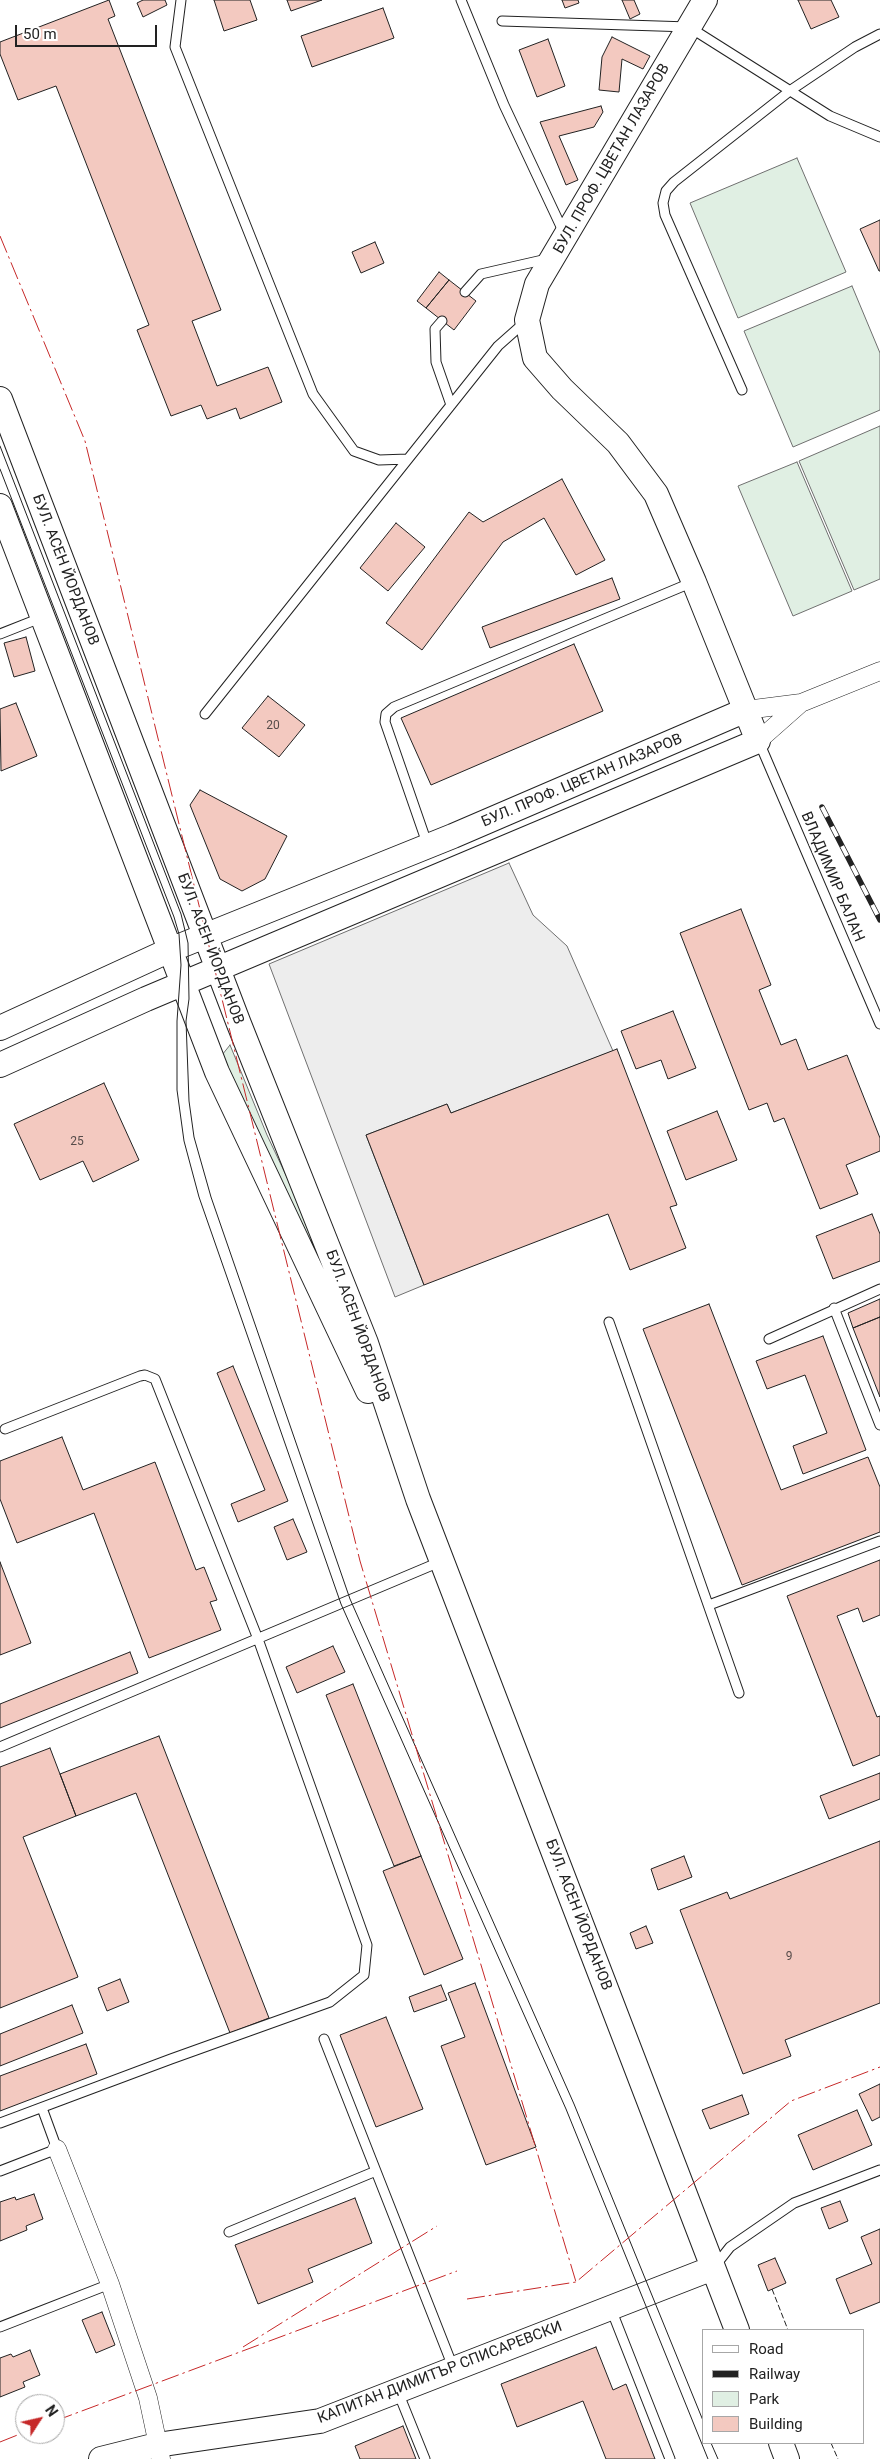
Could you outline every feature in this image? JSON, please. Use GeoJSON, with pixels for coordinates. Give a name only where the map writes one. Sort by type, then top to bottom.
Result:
{"type":"FeatureCollection","features":[{"type":"Feature","properties":{"kind":"main road","name":"БУЛ. ПРОФ. ЦВЕТАН ЛАЗАРОВ"},"geometry":{"type":"LineString","coordinates":[[0,1028],[170,950],[428,846],[746,710],[656,494],[618,443],[562,389],[535,358],[527,320],[537,284],[706,0]]}},
{"type":"Feature","properties":{"kind":"main road","name":"БУЛ. АСЕН ЙОРДАНОВ"},"geometry":{"type":"LineString","coordinates":[[0,398],[205,936],[366,1343],[418,1499],[737,2329]]}},
{"type":"Feature","properties":{"kind":"main road","name":"БУЛ. АСЕН ЙОРДАНОВ"},"geometry":{"type":"LineString","coordinates":[[0,506],[217,1072],[418,1499]]}},
{"type":"Feature","properties":{"kind":"main road"},"geometry":{"type":"LineString","coordinates":[[0,1065],[218,969],[758,741],[746,710]]}},
{"type":"Feature","properties":{"kind":"main road","name":"КАПИТАН ДИМИТЪР СПИСАРЕВСКИ"},"geometry":{"type":"LineString","coordinates":[[100,2459],[159,2452],[320,2421],[713,2268]]}},
{"type":"Feature","properties":{"kind":"main road"},"geometry":{"type":"LineString","coordinates":[[781,2444],[788,2459]]}},
{"type":"Feature","properties":{"kind":"street"},"geometry":{"type":"LineString","coordinates":[[746,710],[801,703],[880,671]]}},
{"type":"Feature","properties":{"kind":"street"},"geometry":{"type":"LineString","coordinates":[[758,741],[801,703]]}},
{"type":"Feature","properties":{"kind":"street"},"geometry":{"type":"LineString","coordinates":[[57,2149],[110,2284],[148,2398],[159,2452]]}},
{"type":"Feature","properties":{"kind":"lane"},"geometry":{"type":"LineString","coordinates":[[181,0],[175,47],[313,394],[354,451],[379,460],[408,459]]}},
{"type":"Feature","properties":{"kind":"lane"},"geometry":{"type":"LineString","coordinates":[[461,0],[504,105],[566,237]]}},
{"type":"Feature","properties":{"kind":"lane"},"geometry":{"type":"LineString","coordinates":[[502,21],[689,28],[830,116],[880,136]]}},
{"type":"Feature","properties":{"kind":"lane"},"geometry":{"type":"LineString","coordinates":[[742,390],[665,215],[663,203],[666,191],[674,182],[790,90],[855,47],[880,34]]}},
{"type":"Feature","properties":{"kind":"lane"},"geometry":{"type":"LineString","coordinates":[[465,292],[481,274],[554,257]]}},
{"type":"Feature","properties":{"kind":"lane"},"geometry":{"type":"LineString","coordinates":[[205,714],[498,346],[527,320]]}},
{"type":"Feature","properties":{"kind":"lane"},"geometry":{"type":"LineString","coordinates":[[442,321],[435,329],[436,362],[451,405]]}},
{"type":"Feature","properties":{"kind":"lane"},"geometry":{"type":"LineString","coordinates":[[428,846],[385,722],[386,714],[394,707],[694,582]]}},
{"type":"Feature","properties":{"kind":"lane"},"geometry":{"type":"LineString","coordinates":[[0,634],[43,617]]}},
{"type":"Feature","properties":{"kind":"lane","name":"ВЛАДИМИР БАЛАН"},"geometry":{"type":"LineString","coordinates":[[758,741],[880,1024]]}},
{"type":"Feature","properties":{"kind":"lane"},"geometry":{"type":"LineString","coordinates":[[769,1339],[834,1308],[880,1289]]}},
{"type":"Feature","properties":{"kind":"lane"},"geometry":{"type":"LineString","coordinates":[[834,1308],[880,1425]]}},
{"type":"Feature","properties":{"kind":"lane"},"geometry":{"type":"LineString","coordinates":[[609,1322],[739,1693]]}},
{"type":"Feature","properties":{"kind":"lane"},"geometry":{"type":"LineString","coordinates":[[0,2123],[330,2002],[364,1975],[367,1945],[258,1639],[155,1379],[145,1375],[140,1376],[5,1429]]}},
{"type":"Feature","properties":{"kind":"lane"},"geometry":{"type":"LineString","coordinates":[[709,1605],[880,1541]]}},
{"type":"Feature","properties":{"kind":"lane"},"geometry":{"type":"LineString","coordinates":[[0,1747],[442,1561]]}},
{"type":"Feature","properties":{"kind":"lane"},"geometry":{"type":"LineString","coordinates":[[324,2039],[454,2370]]}},
{"type":"Feature","properties":{"kind":"lane"},"geometry":{"type":"LineString","coordinates":[[0,2171],[57,2149],[42,2108]]}},
{"type":"Feature","properties":{"kind":"lane"},"geometry":{"type":"LineString","coordinates":[[713,2268],[730,2247],[794,2203],[880,2170]]}},
{"type":"Feature","properties":{"kind":"lane"},"geometry":{"type":"LineString","coordinates":[[229,2232],[376,2172]]}},
{"type":"Feature","properties":{"kind":"lane"},"geometry":{"type":"LineString","coordinates":[[0,2326],[110,2284]]}},
{"type":"Feature","properties":{"kind":"lane"},"geometry":{"type":"LineString","coordinates":[[611,2308],[670,2459]]}},
{"type":"Feature","properties":{"kind":"lane"},"geometry":{"type":"LineString","coordinates":[[398,2392],[424,2459]]}},
{"type":"Feature","properties":{"kind":"green space"},"geometry":{"type":"Polygon","coordinates":[[[797,158],[846,272],[738,318],[690,203],[797,158]]]}},
{"type":"Feature","properties":{"kind":"green space"},"geometry":{"type":"Polygon","coordinates":[[[852,286],[880,353],[880,410],[793,447],[744,331],[852,286]]]}},
{"type":"Feature","properties":{"kind":"green space"},"geometry":{"type":"Polygon","coordinates":[[[880,426],[880,579],[854,590],[799,461],[880,426]]]}},
{"type":"Feature","properties":{"kind":"green space"},"geometry":{"type":"Polygon","coordinates":[[[797,462],[852,591],[793,616],[738,486],[797,462]]]}},
{"type":"Feature","properties":{"kind":"green space"},"geometry":{"type":"Polygon","coordinates":[[[230,1045],[267,1135],[309,1224],[346,1318],[222,1055],[230,1045]]]}},
{"type":"Feature","properties":{"kind":"shaded area"},"geometry":{"type":"Polygon","coordinates":[[[509,863],[533,915],[567,946],[613,1051],[451,1113],[447,1104],[366,1135],[424,1285],[395,1297],[269,964],[509,863]]]}},
{"type":"Feature","properties":{"kind":"building"},"geometry":{"type":"Polygon","coordinates":[[[109,0],[115,16],[108,19],[221,310],[192,321],[217,386],[268,367],[282,402],[240,419],[236,408],[207,419],[201,405],[171,416],[137,330],[149,325],[56,86],[18,100],[0,54],[0,42],[109,0]]]}},
{"type":"Feature","properties":{"kind":"building"},"geometry":{"type":"Polygon","coordinates":[[[143,0],[165,0],[167,5],[143,17],[137,3],[143,0]]]}},
{"type":"Feature","properties":{"kind":"building"},"geometry":{"type":"Polygon","coordinates":[[[214,0],[250,0],[257,20],[224,31],[214,0]]]}},
{"type":"Feature","properties":{"kind":"building"},"geometry":{"type":"Polygon","coordinates":[[[287,0],[322,0],[291,11],[287,0]]]}},
{"type":"Feature","properties":{"kind":"building"},"geometry":{"type":"Polygon","coordinates":[[[562,0],[578,0],[579,3],[565,8],[562,0]]]}},
{"type":"Feature","properties":{"kind":"building"},"geometry":{"type":"Polygon","coordinates":[[[622,0],[634,0],[640,14],[630,19],[622,0]]]}},
{"type":"Feature","properties":{"kind":"building"},"geometry":{"type":"Polygon","coordinates":[[[798,0],[831,0],[839,17],[811,29],[798,0]]]}},
{"type":"Feature","properties":{"kind":"building"},"geometry":{"type":"Polygon","coordinates":[[[383,8],[394,38],[312,67],[301,36],[383,8]]]}},
{"type":"Feature","properties":{"kind":"building"},"geometry":{"type":"Polygon","coordinates":[[[612,37],[650,56],[643,69],[622,59],[619,92],[599,90],[602,57],[612,37]]]}},
{"type":"Feature","properties":{"kind":"building"},"geometry":{"type":"Polygon","coordinates":[[[548,39],[565,86],[537,97],[519,50],[548,39]]]}},
{"type":"Feature","properties":{"kind":"building"},"geometry":{"type":"Polygon","coordinates":[[[601,106],[603,112],[594,127],[559,136],[578,180],[566,185],[540,122],[601,106]]]}},
{"type":"Feature","properties":{"kind":"building"},"geometry":{"type":"Polygon","coordinates":[[[880,220],[880,271],[879,271],[860,229],[880,220]]]}},
{"type":"Feature","properties":{"kind":"building"},"geometry":{"type":"Polygon","coordinates":[[[375,242],[384,263],[361,273],[352,252],[375,242]]]}},
{"type":"Feature","properties":{"kind":"building"},"geometry":{"type":"Polygon","coordinates":[[[439,272],[449,280],[426,308],[417,301],[439,272]]]}},
{"type":"Feature","properties":{"kind":"building"},"geometry":{"type":"Polygon","coordinates":[[[449,280],[476,301],[454,330],[426,308],[449,280]]]}},
{"type":"Feature","properties":{"kind":"building"},"geometry":{"type":"Polygon","coordinates":[[[562,479],[605,560],[576,575],[544,518],[503,542],[422,650],[386,623],[469,512],[483,522],[562,479]]]}},
{"type":"Feature","properties":{"kind":"building"},"geometry":{"type":"Polygon","coordinates":[[[396,523],[425,547],[388,591],[360,568],[396,523]]]}},
{"type":"Feature","properties":{"kind":"building"},"geometry":{"type":"Polygon","coordinates":[[[612,578],[620,599],[490,648],[482,627],[612,578]]]}},
{"type":"Feature","properties":{"kind":"building"},"geometry":{"type":"Polygon","coordinates":[[[26,637],[35,671],[14,677],[4,643],[26,637]]]}},
{"type":"Feature","properties":{"kind":"building"},"geometry":{"type":"Polygon","coordinates":[[[574,644],[603,711],[431,785],[401,718],[574,644]]]}},
{"type":"Feature","properties":{"kind":"building"},"geometry":{"type":"Polygon","coordinates":[[[268,696],[305,725],[279,757],[242,728],[268,696]]]}},
{"type":"Feature","properties":{"kind":"building"},"geometry":{"type":"Polygon","coordinates":[[[16,703],[37,756],[1,771],[0,709],[16,703]]]}},
{"type":"Feature","properties":{"kind":"building"},"geometry":{"type":"Polygon","coordinates":[[[200,790],[287,836],[265,879],[242,891],[220,879],[190,805],[200,790]]]}},
{"type":"Feature","properties":{"kind":"building"},"geometry":{"type":"Polygon","coordinates":[[[741,909],[771,985],[759,990],[781,1045],[796,1039],[808,1070],[847,1055],[880,1138],[880,1151],[846,1165],[858,1194],[820,1209],[784,1118],[774,1122],[767,1103],[749,1110],[680,933],[741,909]]]}},
{"type":"Feature","properties":{"kind":"building"},"geometry":{"type":"Polygon","coordinates":[[[673,1011],[696,1068],[668,1079],[661,1060],[636,1069],[621,1031],[673,1011]]]}},
{"type":"Feature","properties":{"kind":"building"},"geometry":{"type":"Polygon","coordinates":[[[617,1049],[677,1205],[670,1207],[686,1248],[630,1270],[608,1214],[424,1285],[366,1135],[447,1104],[451,1113],[617,1049]]]}},
{"type":"Feature","properties":{"kind":"building"},"geometry":{"type":"Polygon","coordinates":[[[104,1083],[139,1160],[93,1182],[83,1161],[40,1180],[14,1124],[104,1083]]]}},
{"type":"Feature","properties":{"kind":"building"},"geometry":{"type":"Polygon","coordinates":[[[717,1111],[737,1160],[686,1180],[667,1131],[717,1111]]]}},
{"type":"Feature","properties":{"kind":"building"},"geometry":{"type":"Polygon","coordinates":[[[872,1214],[880,1234],[880,1261],[833,1279],[816,1236],[872,1214]]]}},
{"type":"Feature","properties":{"kind":"building"},"geometry":{"type":"Polygon","coordinates":[[[880,1299],[880,1317],[853,1328],[848,1313],[880,1299]]]}},
{"type":"Feature","properties":{"kind":"building"},"geometry":{"type":"Polygon","coordinates":[[[709,1304],[781,1490],[868,1457],[880,1487],[880,1532],[742,1585],[643,1329],[709,1304]]]}},
{"type":"Feature","properties":{"kind":"building"},"geometry":{"type":"Polygon","coordinates":[[[880,1317],[880,1397],[853,1328],[880,1317]]]}},
{"type":"Feature","properties":{"kind":"building"},"geometry":{"type":"Polygon","coordinates":[[[823,1336],[866,1450],[803,1474],[793,1446],[827,1433],[805,1375],[767,1389],[756,1361],[823,1336]]]}},
{"type":"Feature","properties":{"kind":"building"},"geometry":{"type":"Polygon","coordinates":[[[233,1366],[288,1501],[238,1522],[231,1504],[265,1490],[217,1373],[233,1366]]]}},
{"type":"Feature","properties":{"kind":"building"},"geometry":{"type":"Polygon","coordinates":[[[62,1437],[83,1490],[155,1462],[196,1570],[204,1567],[217,1600],[210,1602],[221,1630],[149,1658],[94,1513],[17,1543],[0,1499],[0,1461],[62,1437]]]}},
{"type":"Feature","properties":{"kind":"building"},"geometry":{"type":"Polygon","coordinates":[[[293,1519],[307,1552],[287,1560],[274,1527],[293,1519]]]}},
{"type":"Feature","properties":{"kind":"building"},"geometry":{"type":"Polygon","coordinates":[[[880,1560],[880,1615],[863,1622],[858,1608],[837,1616],[877,1717],[880,1716],[880,1755],[853,1766],[787,1596],[880,1560]]]}},
{"type":"Feature","properties":{"kind":"building"},"geometry":{"type":"Polygon","coordinates":[[[0,1562],[31,1643],[0,1655],[0,1562]]]}},
{"type":"Feature","properties":{"kind":"building"},"geometry":{"type":"Polygon","coordinates":[[[333,1646],[345,1672],[297,1693],[286,1667],[333,1646]]]}},
{"type":"Feature","properties":{"kind":"building"},"geometry":{"type":"Polygon","coordinates":[[[130,1652],[138,1673],[0,1728],[0,1704],[130,1652]]]}},
{"type":"Feature","properties":{"kind":"building"},"geometry":{"type":"Polygon","coordinates":[[[353,1684],[421,1856],[394,1866],[326,1695],[353,1684]]]}},
{"type":"Feature","properties":{"kind":"building"},"geometry":{"type":"Polygon","coordinates":[[[159,1736],[269,2018],[230,2033],[136,1793],[76,1816],[60,1774],[159,1736]]]}},
{"type":"Feature","properties":{"kind":"building"},"geometry":{"type":"Polygon","coordinates":[[[50,1748],[76,1816],[23,1837],[78,1977],[0,2008],[0,1767],[50,1748]]]}},
{"type":"Feature","properties":{"kind":"building"},"geometry":{"type":"Polygon","coordinates":[[[880,1773],[880,1799],[829,1819],[820,1796],[880,1773]]]}},
{"type":"Feature","properties":{"kind":"building"},"geometry":{"type":"Polygon","coordinates":[[[880,1841],[880,2003],[785,2040],[791,2056],[743,2074],[680,1910],[727,1892],[730,1899],[880,1841]]]}},
{"type":"Feature","properties":{"kind":"building"},"geometry":{"type":"Polygon","coordinates":[[[421,1856],[463,1959],[424,1975],[383,1871],[421,1856]]]}},
{"type":"Feature","properties":{"kind":"building"},"geometry":{"type":"Polygon","coordinates":[[[684,1856],[692,1877],[658,1890],[651,1869],[684,1856]]]}},
{"type":"Feature","properties":{"kind":"building"},"geometry":{"type":"Polygon","coordinates":[[[646,1926],[653,1943],[636,1949],[630,1933],[646,1926]]]}},
{"type":"Feature","properties":{"kind":"building"},"geometry":{"type":"Polygon","coordinates":[[[120,1979],[129,2002],[107,2011],[98,1988],[120,1979]]]}},
{"type":"Feature","properties":{"kind":"building"},"geometry":{"type":"Polygon","coordinates":[[[475,1983],[536,2147],[486,2165],[441,2046],[465,2037],[448,1993],[475,1983]]]}},
{"type":"Feature","properties":{"kind":"building"},"geometry":{"type":"Polygon","coordinates":[[[441,1985],[447,2000],[414,2012],[409,1997],[441,1985]]]}},
{"type":"Feature","properties":{"kind":"building"},"geometry":{"type":"Polygon","coordinates":[[[72,2005],[83,2033],[0,2066],[0,2034],[72,2005]]]}},
{"type":"Feature","properties":{"kind":"building"},"geometry":{"type":"Polygon","coordinates":[[[386,2017],[423,2109],[376,2127],[340,2035],[386,2017]]]}},
{"type":"Feature","properties":{"kind":"building"},"geometry":{"type":"Polygon","coordinates":[[[86,2044],[97,2074],[0,2111],[0,2076],[86,2044]]]}},
{"type":"Feature","properties":{"kind":"building"},"geometry":{"type":"Polygon","coordinates":[[[880,2084],[880,2117],[872,2121],[859,2094],[880,2084]]]}},
{"type":"Feature","properties":{"kind":"building"},"geometry":{"type":"Polygon","coordinates":[[[742,2095],[749,2114],[710,2129],[702,2110],[742,2095]]]}},
{"type":"Feature","properties":{"kind":"building"},"geometry":{"type":"Polygon","coordinates":[[[857,2110],[872,2145],[813,2170],[798,2135],[857,2110]]]}},
{"type":"Feature","properties":{"kind":"building"},"geometry":{"type":"Polygon","coordinates":[[[34,2194],[43,2219],[26,2226],[27,2230],[0,2241],[0,2202],[15,2197],[16,2200],[34,2194]]]}},
{"type":"Feature","properties":{"kind":"building"},"geometry":{"type":"Polygon","coordinates":[[[355,2198],[372,2243],[308,2269],[313,2282],[258,2304],[235,2245],[355,2198]]]}},
{"type":"Feature","properties":{"kind":"building"},"geometry":{"type":"Polygon","coordinates":[[[840,2201],[848,2221],[829,2229],[821,2208],[840,2201]]]}},
{"type":"Feature","properties":{"kind":"building"},"geometry":{"type":"Polygon","coordinates":[[[880,2229],[880,2302],[850,2314],[836,2279],[872,2264],[861,2237],[880,2229]]]}},
{"type":"Feature","properties":{"kind":"building"},"geometry":{"type":"Polygon","coordinates":[[[775,2258],[786,2283],[768,2291],[758,2265],[775,2258]]]}},
{"type":"Feature","properties":{"kind":"building"},"geometry":{"type":"Polygon","coordinates":[[[102,2312],[115,2345],[96,2353],[82,2320],[102,2312]]]}},
{"type":"Feature","properties":{"kind":"building"},"geometry":{"type":"Polygon","coordinates":[[[596,2347],[613,2390],[626,2384],[655,2459],[606,2459],[583,2401],[517,2427],[501,2384],[596,2347]]]}},
{"type":"Feature","properties":{"kind":"building"},"geometry":{"type":"Polygon","coordinates":[[[30,2350],[40,2375],[23,2382],[25,2387],[0,2397],[0,2358],[11,2354],[13,2357],[30,2350]]]}},
{"type":"Feature","properties":{"kind":"building"},"geometry":{"type":"Polygon","coordinates":[[[403,2426],[416,2459],[360,2459],[355,2446],[403,2426]]]}},
{"type":"Feature","properties":{"kind":"tram line"},"geometry":{"type":"LineString","coordinates":[[0,446],[181,914],[188,943],[189,999],[186,1021],[189,1101],[194,1137],[211,1197],[350,1599],[574,2104],[702,2418]]}},
{"type":"Feature","properties":{"kind":"tram line"},"geometry":{"type":"LineString","coordinates":[[0,469],[174,917],[179,934],[181,965],[177,1021],[177,1090],[184,1141],[199,1197],[341,1604],[566,2109],[708,2459]]}},
{"type":"Feature","properties":{"kind":"tram line"},"geometry":{"type":"LineString","coordinates":[[711,2444],[718,2459]]}},
{"type":"Feature","properties":{"kind":"railway"},"geometry":{"type":"LineString","coordinates":[[822,807],[880,920]]}},
{"type":"Feature","properties":{"kind":"fence"},"geometry":{"type":"LineString","coordinates":[[772,2289],[788,2329]]}},
{"type":"Feature","properties":{"kind":"fence"},"geometry":{"type":"LineString","coordinates":[[831,2444],[838,2459]]}},
{"type":"Feature","properties":{"kind":"power"},"geometry":{"type":"LineString","coordinates":[[0,236],[85,441],[360,1561],[576,2282]]}},
{"type":"Feature","properties":{"kind":"power"},"geometry":{"type":"LineString","coordinates":[[467,2299],[576,2282],[791,2101],[880,2067]]}},
{"type":"Feature","properties":{"kind":"power"},"geometry":{"type":"LineString","coordinates":[[243,2347],[437,2226]]}},
{"type":"Feature","properties":{"kind":"power"},"geometry":{"type":"LineString","coordinates":[[65,2417],[457,2271]]}},
{"type":"Feature","properties":{"kind":"power"},"geometry":{"type":"LineString","coordinates":[[0,2442],[15,2436]]}}]}
